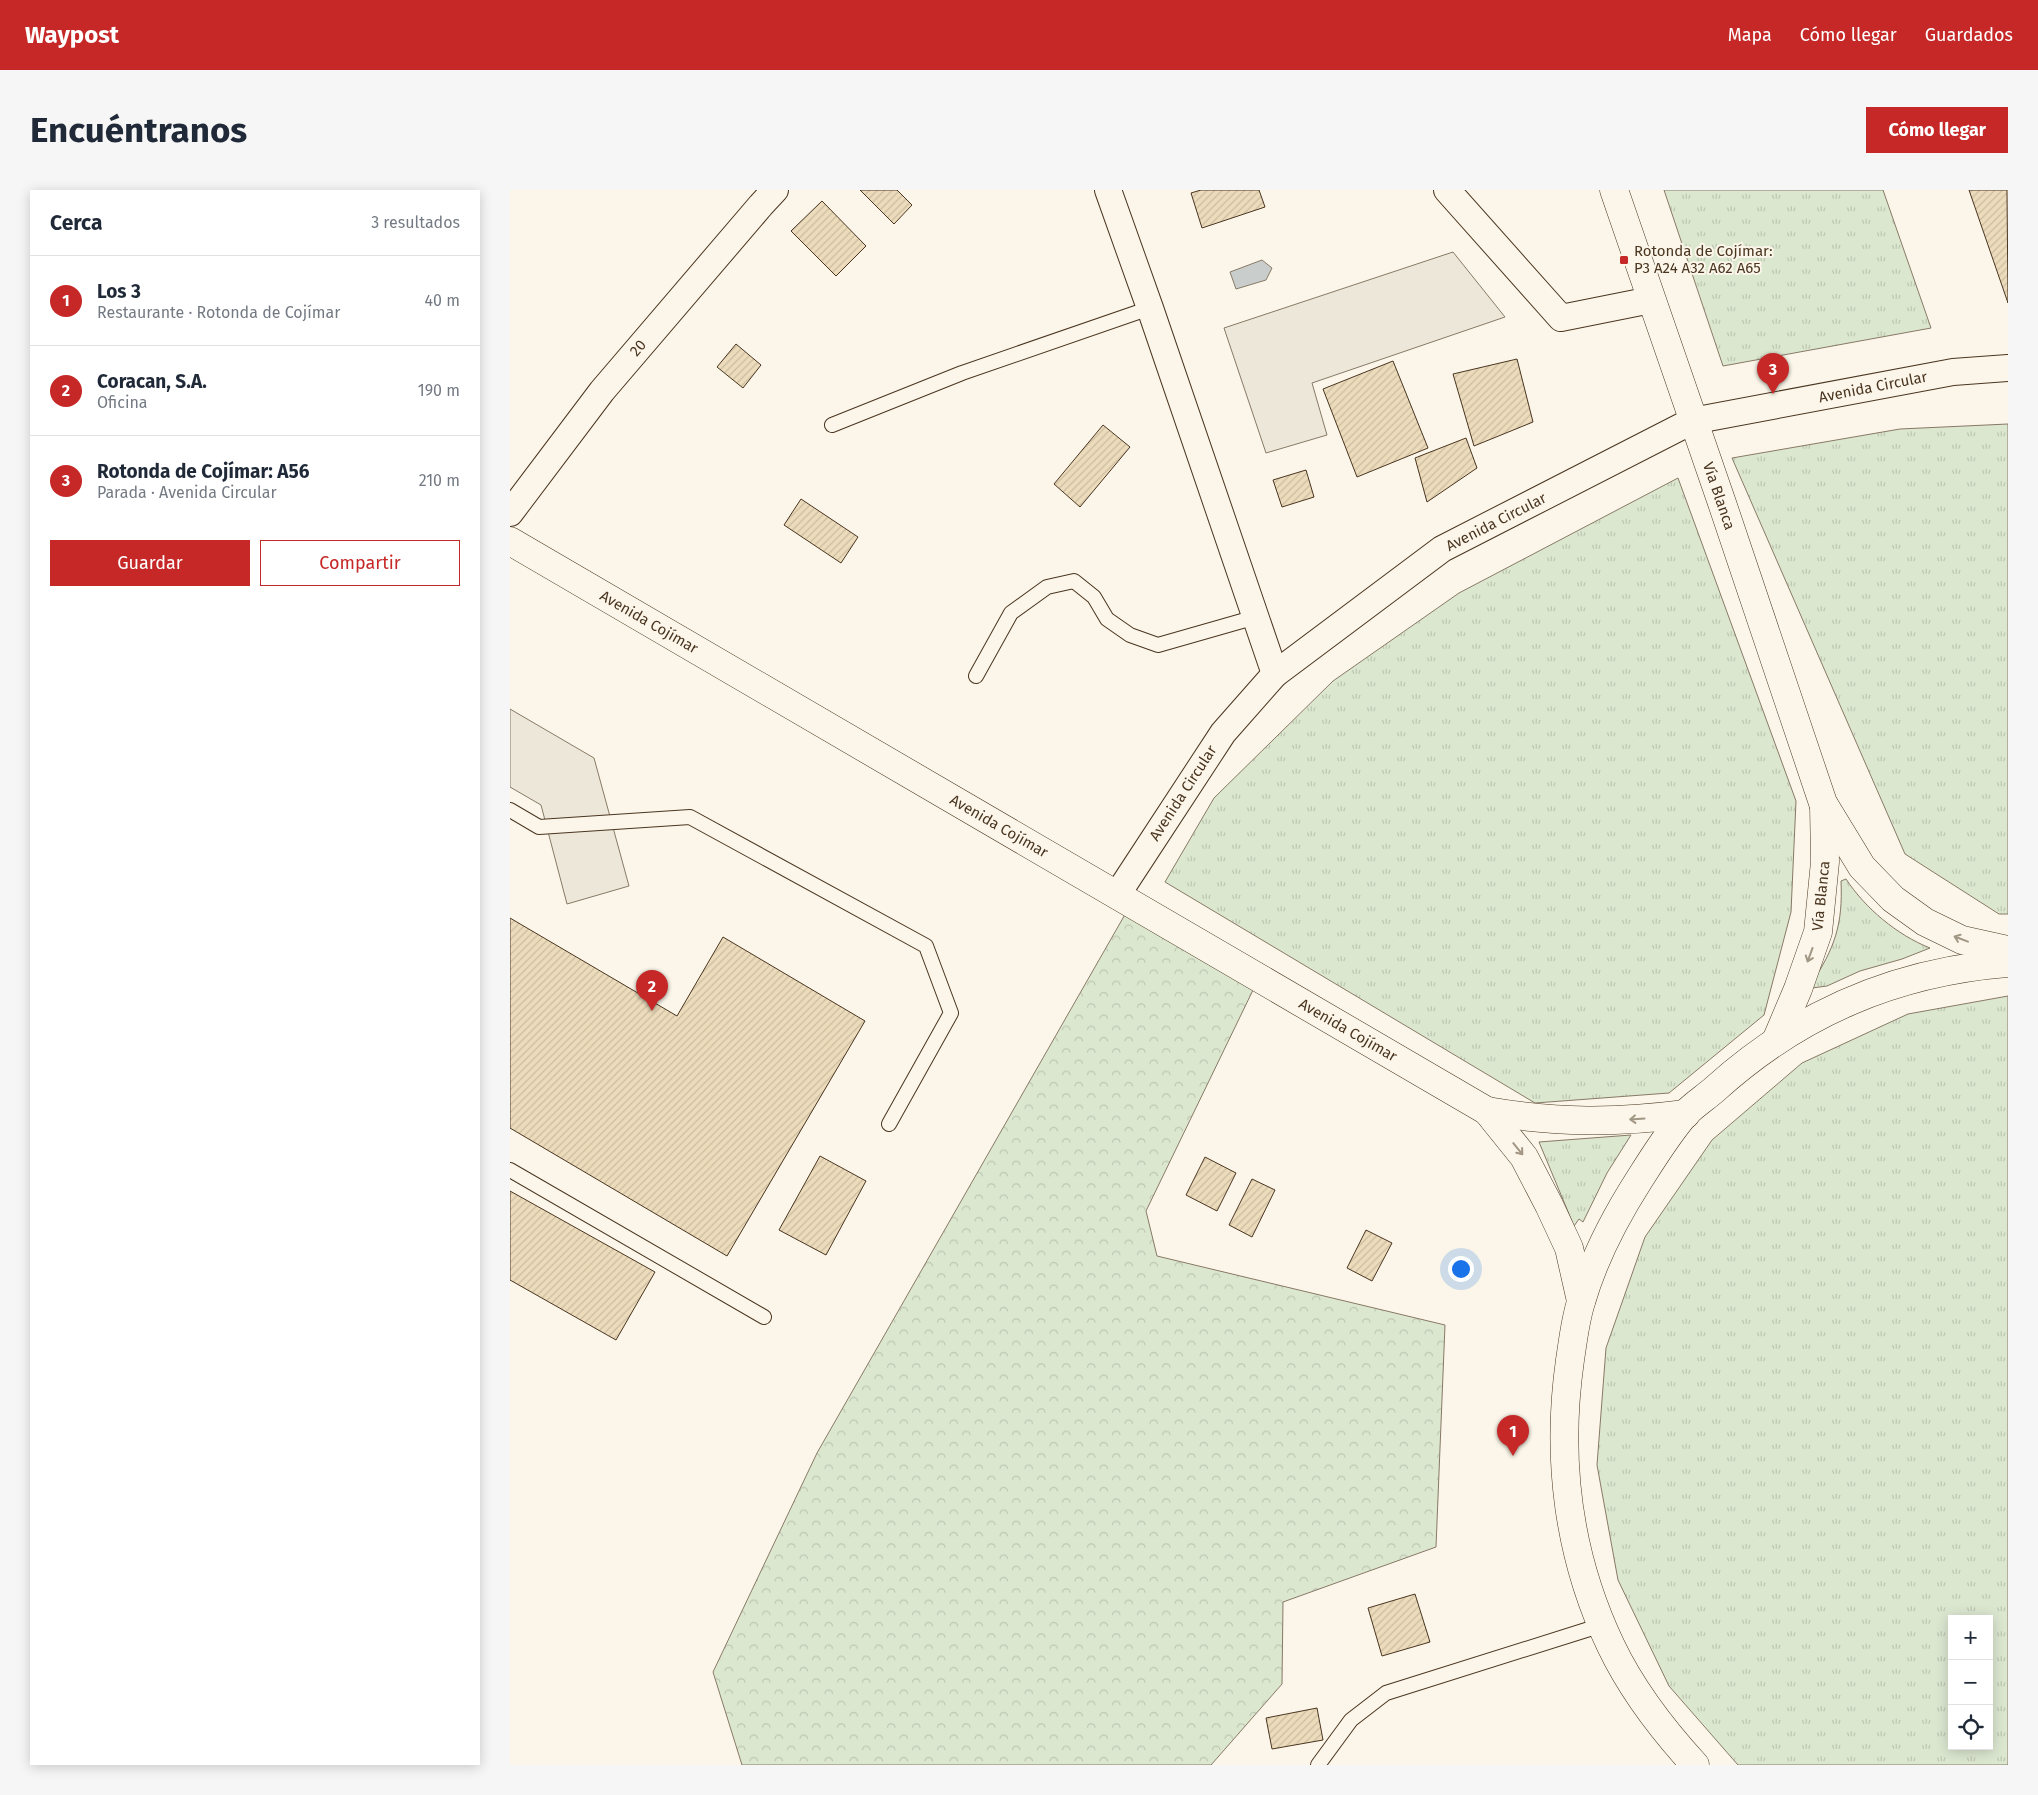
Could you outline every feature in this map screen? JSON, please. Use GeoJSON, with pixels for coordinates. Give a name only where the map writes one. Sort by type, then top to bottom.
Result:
{"type":"FeatureCollection","features":[{"type":"Feature","properties":{"kind":"main road","name":"Vía Blanca"},"geometry":{"type":"LineString","coordinates":[[1614,190],[1824,804],[1862,868],[1893,899],[1926,922],[1962,940],[2008,950]]}},
{"type":"Feature","properties":{"kind":"main road","name":"Avenida Cojímar"},"geometry":{"type":"LineString","coordinates":[[510,541],[1487,1111],[1531,1119],[1590,1122],[1641,1120],[1686,1114]]}},
{"type":"Feature","properties":{"kind":"main road","name":"Vía Blanca"},"geometry":{"type":"LineString","coordinates":[[1776,1040],[1798,989],[1818,932],[1825,862],[1824,804]]}},
{"type":"Feature","properties":{"kind":"main road"},"geometry":{"type":"LineString","coordinates":[[1694,1765],[1666,1734],[1636,1692],[1602,1625],[1591,1598],[1576,1548],[1566,1497],[1563,1454],[1565,1393],[1581,1301],[1603,1247],[1624,1204],[1650,1164],[1686,1114],[1741,1066],[1776,1040],[1813,1018],[1852,999],[1893,984],[1935,972],[1978,965],[2008,963]]}},
{"type":"Feature","properties":{"kind":"main road","name":"Avenida Cojímar"},"geometry":{"type":"LineString","coordinates":[[1487,1111],[1524,1157],[1549,1205],[1569,1248],[1581,1301]]}},
{"type":"Feature","properties":{"kind":"street","name":"20"},"geometry":{"type":"LineString","coordinates":[[510,513],[602,391],[754,212],[776,190]]}},
{"type":"Feature","properties":{"kind":"street"},"geometry":{"type":"LineString","coordinates":[[1108,190],[1275,674]]}},
{"type":"Feature","properties":{"kind":"street"},"geometry":{"type":"LineString","coordinates":[[1447,190],[1561,318],[1651,300]]}},
{"type":"Feature","properties":{"kind":"street","name":"Avenida Circular"},"geometry":{"type":"LineString","coordinates":[[1116,894],[1222,733],[1275,674],[1442,549],[1692,421],[1953,372],[2008,368]]}},
{"type":"Feature","properties":{"kind":"lane"},"geometry":{"type":"LineString","coordinates":[[832,425],[962,373],[1150,308]]}},
{"type":"Feature","properties":{"kind":"lane"},"geometry":{"type":"LineString","coordinates":[[976,676],[1011,614],[1048,587],[1074,581],[1094,597],[1107,619],[1130,635],[1158,645],[1256,617]]}},
{"type":"Feature","properties":{"kind":"lane"},"geometry":{"type":"LineString","coordinates":[[510,810],[539,826],[690,816],[926,946],[951,1013],[889,1124]]}},
{"type":"Feature","properties":{"kind":"lane"},"geometry":{"type":"LineString","coordinates":[[510,1170],[764,1317]]}},
{"type":"Feature","properties":{"kind":"lane"},"geometry":{"type":"LineString","coordinates":[[1318,1765],[1351,1720],[1386,1693],[1602,1625]]}},
{"type":"Feature","properties":{"kind":"green space"},"geometry":{"type":"Polygon","coordinates":[[[1664,190],[1883,190],[1931,328],[1723,366],[1664,190]]]}},
{"type":"Feature","properties":{"kind":"green space"},"geometry":{"type":"Polygon","coordinates":[[[2008,424],[2008,914],[1999,914],[1905,854],[1732,458],[1900,429],[2008,424]]]}},
{"type":"Feature","properties":{"kind":"green space"},"geometry":{"type":"Polygon","coordinates":[[[1678,478],[1796,801],[1791,912],[1764,1015],[1669,1093],[1535,1103],[1165,882],[1214,798],[1333,681],[1459,593],[1678,478]]]}},
{"type":"Feature","properties":{"kind":"green space"},"geometry":{"type":"Polygon","coordinates":[[[1846,879],[1872,910],[1906,936],[1930,948],[1902,959],[1860,971],[1827,986],[1812,988],[1811,984],[1826,959],[1836,935],[1841,910],[1841,881],[1846,879]]]}},
{"type":"Feature","properties":{"kind":"green space"},"geometry":{"type":"Polygon","coordinates":[[[1127,911],[1254,988],[1146,1211],[1157,1256],[1445,1325],[1436,1547],[1283,1602],[1282,1684],[1211,1765],[742,1765],[713,1672],[817,1453],[1127,911]]]}},
{"type":"Feature","properties":{"kind":"green space"},"geometry":{"type":"Polygon","coordinates":[[[2008,996],[2008,1765],[1738,1765],[1669,1686],[1618,1580],[1597,1465],[1606,1348],[1645,1237],[1712,1140],[1802,1063],[1908,1014],[2008,996]]]}},
{"type":"Feature","properties":{"kind":"green space"},"geometry":{"type":"Polygon","coordinates":[[[1631,1135],[1607,1173],[1583,1222],[1579,1219],[1574,1226],[1539,1142],[1631,1135]]]}},
{"type":"Feature","properties":{"kind":"shaded area"},"geometry":{"type":"Polygon","coordinates":[[[1453,252],[1505,317],[1312,383],[1327,435],[1266,453],[1224,328],[1453,252]]]}},
{"type":"Feature","properties":{"kind":"shaded area"},"geometry":{"type":"Polygon","coordinates":[[[1262,260],[1272,268],[1266,280],[1236,289],[1230,272],[1262,260]]]}},
{"type":"Feature","properties":{"kind":"shaded area"},"geometry":{"type":"Polygon","coordinates":[[[510,709],[594,758],[629,886],[567,904],[541,805],[510,787],[510,709]]]}},
{"type":"Feature","properties":{"kind":"building"},"geometry":{"type":"Polygon","coordinates":[[[860,190],[897,190],[912,205],[894,224],[860,190]]]}},
{"type":"Feature","properties":{"kind":"building"},"geometry":{"type":"Polygon","coordinates":[[[1201,190],[1259,190],[1265,207],[1202,228],[1191,193],[1201,190]]]}},
{"type":"Feature","properties":{"kind":"building"},"geometry":{"type":"Polygon","coordinates":[[[1969,190],[2007,190],[2008,303],[1969,190]]]}},
{"type":"Feature","properties":{"kind":"building"},"geometry":{"type":"Polygon","coordinates":[[[822,201],[866,246],[836,276],[791,231],[822,201]]]}},
{"type":"Feature","properties":{"kind":"building"},"geometry":{"type":"Polygon","coordinates":[[[736,344],[761,365],[743,388],[717,367],[736,344]]]}},
{"type":"Feature","properties":{"kind":"building"},"geometry":{"type":"Polygon","coordinates":[[[1517,359],[1533,422],[1474,446],[1453,374],[1517,359]]]}},
{"type":"Feature","properties":{"kind":"building"},"geometry":{"type":"Polygon","coordinates":[[[1393,361],[1428,448],[1357,477],[1323,389],[1393,361]]]}},
{"type":"Feature","properties":{"kind":"building"},"geometry":{"type":"Polygon","coordinates":[[[1103,425],[1130,447],[1080,507],[1054,484],[1103,425]]]}},
{"type":"Feature","properties":{"kind":"building"},"geometry":{"type":"Polygon","coordinates":[[[1466,438],[1477,468],[1427,502],[1415,458],[1466,438]]]}},
{"type":"Feature","properties":{"kind":"building"},"geometry":{"type":"Polygon","coordinates":[[[1306,470],[1314,497],[1282,507],[1273,480],[1306,470]]]}},
{"type":"Feature","properties":{"kind":"building"},"geometry":{"type":"Polygon","coordinates":[[[801,499],[858,537],[841,563],[784,525],[801,499]]]}},
{"type":"Feature","properties":{"kind":"building"},"geometry":{"type":"Polygon","coordinates":[[[510,918],[677,1016],[723,937],[865,1021],[727,1256],[510,1128],[510,918]]]}},
{"type":"Feature","properties":{"kind":"building"},"geometry":{"type":"Polygon","coordinates":[[[820,1156],[866,1181],[826,1255],[779,1230],[820,1156]]]}},
{"type":"Feature","properties":{"kind":"building"},"geometry":{"type":"Polygon","coordinates":[[[1205,1157],[1236,1173],[1217,1211],[1186,1195],[1205,1157]]]}},
{"type":"Feature","properties":{"kind":"building"},"geometry":{"type":"Polygon","coordinates":[[[1252,1179],[1275,1190],[1252,1237],[1229,1225],[1252,1179]]]}},
{"type":"Feature","properties":{"kind":"building"},"geometry":{"type":"Polygon","coordinates":[[[510,1191],[655,1272],[616,1340],[510,1280],[510,1191]]]}},
{"type":"Feature","properties":{"kind":"building"},"geometry":{"type":"Polygon","coordinates":[[[1366,1230],[1392,1243],[1372,1281],[1347,1268],[1366,1230]]]}},
{"type":"Feature","properties":{"kind":"building"},"geometry":{"type":"Polygon","coordinates":[[[1415,1594],[1430,1642],[1382,1656],[1368,1608],[1415,1594]]]}},
{"type":"Feature","properties":{"kind":"building"},"geometry":{"type":"Polygon","coordinates":[[[1317,1708],[1323,1740],[1272,1749],[1266,1718],[1317,1708]]]}},
{"type":"Feature","properties":{"kind":"place","name":"Rotonda de Cojímar: P3 A24 A32 A62 A65"},"geometry":{"type":"Point","coordinates":[1624,260]}},
{"type":"Feature","properties":{"kind":"place","name":"Rotonda de Cojímar: A56"},"geometry":{"type":"Point","coordinates":[1773,394]}},
{"type":"Feature","properties":{"kind":"place","name":"Coracan, S.A."},"geometry":{"type":"Point","coordinates":[652,1011]}},
{"type":"Feature","properties":{"kind":"place","name":"Los 3"},"geometry":{"type":"Point","coordinates":[1513,1456]}}]}
